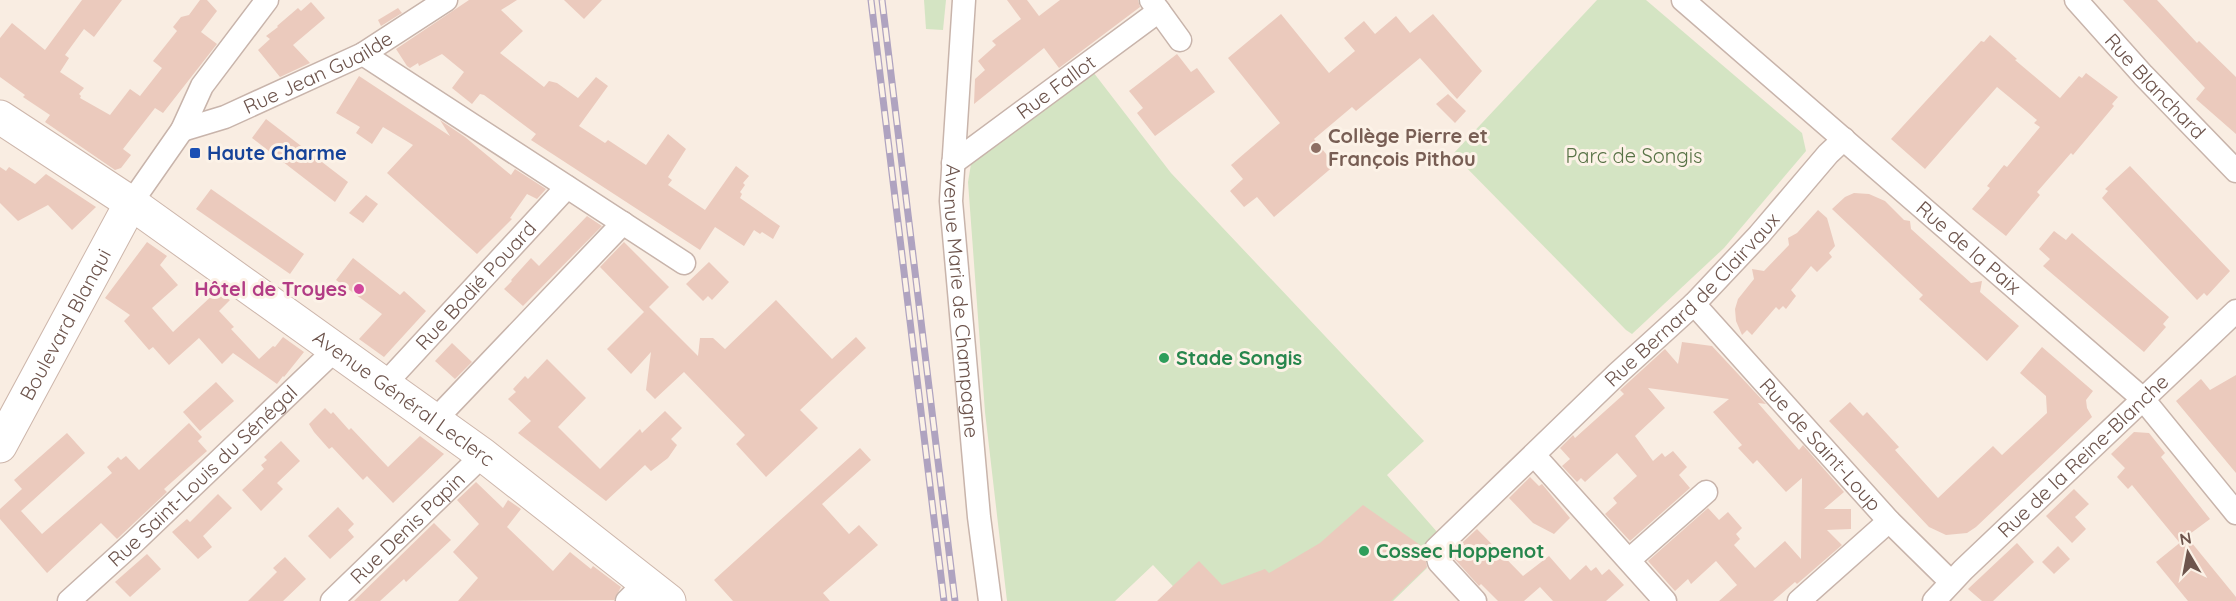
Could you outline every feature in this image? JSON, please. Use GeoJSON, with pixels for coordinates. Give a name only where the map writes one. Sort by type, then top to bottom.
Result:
{"type":"FeatureCollection","features":[{"type":"Feature","properties":{"kind":"main road","name":"Avenue Général Leclerc"},"geometry":{"type":"LineString","coordinates":[[0,117],[131,203],[483,454],[648,595]]}},
{"type":"Feature","properties":{"kind":"main road","name":"Boulevard Blanqui"},"geometry":{"type":"LineString","coordinates":[[0,446],[131,203]]}},
{"type":"Feature","properties":{"kind":"street"},"geometry":{"type":"LineString","coordinates":[[131,203],[182,130],[202,86],[267,0]]}},
{"type":"Feature","properties":{"kind":"street","name":"Rue Jean Guailde"},"geometry":{"type":"LineString","coordinates":[[182,130],[225,117],[363,54],[445,0]]}},
{"type":"Feature","properties":{"kind":"street","name":"Avenue Marie de Champagne"},"geometry":{"type":"LineString","coordinates":[[964,0],[951,201],[978,505],[990,601]]}},
{"type":"Feature","properties":{"kind":"street","name":"Rue de la Paix"},"geometry":{"type":"LineString","coordinates":[[1683,0],[2143,399],[2236,513]]}},
{"type":"Feature","properties":{"kind":"street","name":"Rue Blanchard"},"geometry":{"type":"LineString","coordinates":[[2076,0],[2236,171]]}},
{"type":"Feature","properties":{"kind":"street","name":"Rue Fallot"},"geometry":{"type":"LineString","coordinates":[[953,163],[1155,5],[1180,40]]}},
{"type":"Feature","properties":{"kind":"street"},"geometry":{"type":"LineString","coordinates":[[363,54],[684,263]]}},
{"type":"Feature","properties":{"kind":"street","name":"Rue Bernard de Clairvaux"},"geometry":{"type":"LineString","coordinates":[[1475,601],[1439,562],[1436,549],[1694,304],[1844,139]]}},
{"type":"Feature","properties":{"kind":"street","name":"Rue Bodié Pouard"},"geometry":{"type":"LineString","coordinates":[[385,384],[567,187]]}},
{"type":"Feature","properties":{"kind":"street"},"geometry":{"type":"LineString","coordinates":[[435,420],[623,223]]}},
{"type":"Feature","properties":{"kind":"street","name":"Rue de Saint-Loup"},"geometry":{"type":"LineString","coordinates":[[1694,304],[1889,521],[1945,594]]}},
{"type":"Feature","properties":{"kind":"street","name":"Rue de la Reine-Blanche"},"geometry":{"type":"LineString","coordinates":[[1945,594],[2236,311]]}},
{"type":"Feature","properties":{"kind":"street","name":"Rue Saint-Louis du Sénégal"},"geometry":{"type":"LineString","coordinates":[[69,601],[142,535],[336,350]]}},
{"type":"Feature","properties":{"kind":"street","name":"Rue Denis Papin"},"geometry":{"type":"LineString","coordinates":[[332,601],[483,454]]}},
{"type":"Feature","properties":{"kind":"street"},"geometry":{"type":"LineString","coordinates":[[1534,455],[1665,601]]}},
{"type":"Feature","properties":{"kind":"street"},"geometry":{"type":"LineString","coordinates":[[1629,560],[1706,492]]}},
{"type":"Feature","properties":{"kind":"street"},"geometry":{"type":"LineString","coordinates":[[1799,601],[1889,521]]}},
{"type":"Feature","properties":{"kind":"green space"},"geometry":{"type":"Polygon","coordinates":[[[924,0],[946,0],[943,30],[926,29],[924,0]]]}},
{"type":"Feature","properties":{"kind":"green space","name":"Parc de Songis"},"geometry":{"type":"Polygon","coordinates":[[[1597,0],[1646,0],[1802,133],[1806,151],[1724,248],[1632,334],[1453,154],[1597,0]]]}},
{"type":"Feature","properties":{"kind":"green space","name":"Stade Songis"},"geometry":{"type":"Polygon","coordinates":[[[1090,68],[1171,173],[1424,441],[1387,475],[1438,533],[1417,554],[1427,568],[1393,601],[1187,601],[1153,565],[1115,601],[1007,601],[985,412],[968,182],[971,164],[978,151],[1090,68]]]}},
{"type":"Feature","properties":{"kind":"building"},"geometry":{"type":"Polygon","coordinates":[[[82,0],[122,0],[94,37],[84,29],[65,55],[69,58],[60,72],[84,88],[79,94],[80,98],[110,115],[130,89],[140,96],[162,68],[153,61],[177,31],[173,27],[181,17],[189,15],[200,0],[207,0],[217,11],[201,32],[217,44],[163,113],[155,108],[123,149],[131,155],[121,168],[115,170],[45,122],[50,115],[23,97],[25,95],[0,77],[0,38],[12,23],[45,50],[82,0]]]}},
{"type":"Feature","properties":{"kind":"building"},"geometry":{"type":"Polygon","coordinates":[[[469,0],[517,0],[501,10],[523,31],[500,53],[544,87],[549,81],[557,83],[578,98],[596,77],[608,86],[579,126],[605,143],[608,140],[646,165],[668,134],[686,149],[668,177],[672,180],[668,185],[705,210],[736,166],[749,176],[743,183],[745,185],[740,192],[742,194],[740,198],[780,226],[773,239],[754,230],[744,246],[715,227],[700,250],[531,140],[536,134],[484,95],[480,94],[472,104],[452,88],[464,72],[442,54],[419,66],[418,63],[410,68],[407,66],[396,49],[469,0]]]}},
{"type":"Feature","properties":{"kind":"building"},"geometry":{"type":"Polygon","coordinates":[[[564,0],[602,0],[584,19],[564,0]]]}},
{"type":"Feature","properties":{"kind":"building"},"geometry":{"type":"Polygon","coordinates":[[[1007,0],[1027,0],[1039,16],[1060,0],[1138,0],[1140,7],[1059,68],[1044,48],[974,104],[975,79],[985,70],[978,61],[996,45],[992,41],[1021,19],[1007,0]]]}},
{"type":"Feature","properties":{"kind":"building"},"geometry":{"type":"Polygon","coordinates":[[[2123,0],[2157,0],[2197,43],[2199,41],[2236,77],[2236,134],[2196,99],[2205,88],[2123,0]]]}},
{"type":"Feature","properties":{"kind":"building"},"geometry":{"type":"Polygon","coordinates":[[[311,2],[325,18],[293,45],[310,63],[280,77],[258,50],[270,39],[266,36],[277,26],[298,8],[301,11],[311,2]]]}},
{"type":"Feature","properties":{"kind":"building"},"geometry":{"type":"Polygon","coordinates":[[[398,8],[402,13],[381,26],[378,20],[398,8]]]}},
{"type":"Feature","properties":{"kind":"building"},"geometry":{"type":"Polygon","coordinates":[[[1281,14],[1329,73],[1355,51],[1344,38],[1364,21],[1375,34],[1396,16],[1410,33],[1433,14],[1482,71],[1457,99],[1420,58],[1356,111],[1352,107],[1314,139],[1335,165],[1274,217],[1257,197],[1244,207],[1230,191],[1243,179],[1231,165],[1280,123],[1228,58],[1281,14]]]}},
{"type":"Feature","properties":{"kind":"building"},"geometry":{"type":"Polygon","coordinates":[[[1990,35],[2017,59],[2015,60],[2060,98],[2079,76],[2082,78],[2086,73],[2118,97],[2112,104],[2114,106],[2073,155],[2071,153],[2037,192],[2040,195],[2006,236],[1972,209],[1990,188],[1987,186],[2004,165],[2007,167],[2040,127],[2034,123],[2037,120],[1997,87],[1925,169],[1891,139],[1981,41],[1984,42],[1990,35]]]}},
{"type":"Feature","properties":{"kind":"building"},"geometry":{"type":"Polygon","coordinates":[[[1177,54],[1191,72],[1197,68],[1215,92],[1155,136],[1137,113],[1143,108],[1129,91],[1177,54]]]}},
{"type":"Feature","properties":{"kind":"building"},"geometry":{"type":"Polygon","coordinates":[[[359,76],[450,136],[440,120],[465,137],[511,175],[515,169],[546,189],[537,199],[527,194],[510,218],[512,219],[477,254],[387,173],[413,145],[383,127],[372,144],[356,133],[360,127],[336,113],[359,76]]]}},
{"type":"Feature","properties":{"kind":"building"},"geometry":{"type":"Polygon","coordinates":[[[1448,94],[1466,111],[1455,123],[1436,104],[1448,94]]]}},
{"type":"Feature","properties":{"kind":"building"},"geometry":{"type":"Polygon","coordinates":[[[266,119],[348,182],[335,202],[252,138],[266,119]]]}},
{"type":"Feature","properties":{"kind":"building"},"geometry":{"type":"Polygon","coordinates":[[[2130,166],[2230,271],[2207,296],[2204,293],[2197,300],[2102,198],[2108,191],[2105,189],[2130,166]]]}},
{"type":"Feature","properties":{"kind":"building"},"geometry":{"type":"Polygon","coordinates":[[[0,167],[6,171],[9,167],[35,184],[46,174],[96,207],[72,230],[48,205],[18,221],[0,203],[0,167]]]}},
{"type":"Feature","properties":{"kind":"building"},"geometry":{"type":"Polygon","coordinates":[[[211,189],[304,254],[290,274],[196,209],[211,189]]]}},
{"type":"Feature","properties":{"kind":"building"},"geometry":{"type":"Polygon","coordinates":[[[1854,193],[1869,194],[1885,201],[1904,220],[1910,221],[1911,229],[1971,283],[1982,281],[1980,292],[2019,326],[1987,361],[1919,299],[1923,295],[1832,209],[1845,197],[1854,193]]]}},
{"type":"Feature","properties":{"kind":"building"},"geometry":{"type":"Polygon","coordinates":[[[366,195],[378,204],[363,223],[349,213],[366,195]]]}},
{"type":"Feature","properties":{"kind":"building"},"geometry":{"type":"Polygon","coordinates":[[[1818,210],[1827,218],[1835,246],[1829,253],[1832,257],[1817,272],[1811,266],[1791,290],[1796,296],[1786,309],[1783,306],[1779,310],[1776,307],[1752,335],[1747,330],[1742,335],[1736,321],[1735,309],[1738,299],[1754,279],[1752,269],[1764,271],[1789,245],[1788,238],[1797,233],[1818,210]]]}},
{"type":"Feature","properties":{"kind":"building"},"geometry":{"type":"Polygon","coordinates":[[[587,216],[602,226],[523,306],[504,289],[531,258],[539,266],[587,216]]]}},
{"type":"Feature","properties":{"kind":"building"},"geometry":{"type":"Polygon","coordinates":[[[2054,231],[2066,240],[2072,233],[2169,317],[2163,324],[2166,327],[2144,352],[2043,266],[2050,259],[2039,249],[2054,231]]]}},
{"type":"Feature","properties":{"kind":"building"},"geometry":{"type":"Polygon","coordinates":[[[147,242],[167,256],[160,265],[178,285],[152,308],[173,332],[217,291],[230,300],[219,311],[234,327],[231,329],[259,359],[273,346],[275,347],[283,337],[304,352],[277,384],[233,353],[222,364],[199,338],[169,365],[153,347],[149,350],[124,321],[130,315],[105,298],[147,242]]]}},
{"type":"Feature","properties":{"kind":"building"},"geometry":{"type":"Polygon","coordinates":[[[624,242],[669,287],[649,307],[698,356],[700,338],[713,338],[725,349],[776,300],[832,359],[856,337],[866,348],[800,410],[818,428],[766,477],[736,444],[745,435],[684,372],[655,399],[646,390],[651,352],[631,374],[607,349],[644,312],[600,267],[624,242]]]}},
{"type":"Feature","properties":{"kind":"building"},"geometry":{"type":"Polygon","coordinates":[[[353,258],[400,295],[404,291],[426,311],[384,357],[359,339],[382,314],[336,280],[353,258]]]}},
{"type":"Feature","properties":{"kind":"building"},"geometry":{"type":"Polygon","coordinates":[[[709,262],[729,282],[712,300],[708,296],[703,301],[686,284],[709,262]]]}},
{"type":"Feature","properties":{"kind":"building"},"geometry":{"type":"Polygon","coordinates":[[[1682,342],[1712,346],[1766,404],[1758,403],[1799,450],[1803,445],[1844,492],[1824,509],[1851,509],[1851,529],[1827,530],[1842,545],[1797,584],[1795,582],[1773,601],[1719,601],[1737,585],[1716,561],[1691,584],[1688,579],[1675,591],[1648,561],[1708,508],[1719,520],[1728,512],[1742,528],[1736,534],[1740,539],[1734,545],[1755,568],[1785,541],[1801,559],[1802,478],[1786,492],[1757,460],[1753,464],[1738,448],[1742,445],[1713,412],[1729,399],[1648,388],[1665,408],[1635,436],[1653,461],[1662,453],[1665,457],[1673,451],[1687,467],[1679,475],[1690,488],[1630,541],[1605,514],[1617,503],[1613,498],[1637,476],[1617,453],[1585,482],[1581,478],[1577,482],[1562,466],[1570,459],[1560,448],[1573,435],[1575,438],[1624,394],[1620,390],[1665,349],[1678,364],[1682,342]]]}},
{"type":"Feature","properties":{"kind":"building"},"geometry":{"type":"Polygon","coordinates":[[[452,343],[472,362],[455,379],[435,361],[452,343]]]}},
{"type":"Feature","properties":{"kind":"building"},"geometry":{"type":"Polygon","coordinates":[[[2042,347],[2093,391],[2086,400],[2092,417],[1967,533],[1946,535],[1929,527],[1829,421],[1850,402],[1863,416],[1867,412],[1899,447],[1895,450],[1938,498],[1993,446],[2002,455],[2047,413],[2046,396],[2020,373],[2042,347]]]}},
{"type":"Feature","properties":{"kind":"building"},"geometry":{"type":"Polygon","coordinates":[[[547,359],[586,398],[558,427],[600,469],[640,429],[642,433],[665,411],[682,428],[671,439],[677,445],[668,458],[651,471],[645,465],[606,501],[518,433],[531,421],[508,399],[516,392],[513,389],[525,376],[528,379],[547,359]]]}},
{"type":"Feature","properties":{"kind":"building"},"geometry":{"type":"Polygon","coordinates":[[[2236,375],[2236,473],[2176,401],[2201,379],[2210,390],[2236,375]]]}},
{"type":"Feature","properties":{"kind":"building"},"geometry":{"type":"Polygon","coordinates":[[[216,382],[234,401],[200,431],[183,412],[216,382]]]}},
{"type":"Feature","properties":{"kind":"building"},"geometry":{"type":"Polygon","coordinates":[[[325,408],[331,414],[333,412],[349,430],[351,428],[388,467],[420,436],[444,454],[393,503],[367,476],[363,480],[332,447],[329,449],[314,432],[309,424],[325,408]]]}},
{"type":"Feature","properties":{"kind":"building"},"geometry":{"type":"Polygon","coordinates":[[[189,423],[202,437],[198,441],[207,451],[164,489],[167,492],[117,539],[101,523],[47,573],[0,519],[0,509],[22,489],[14,480],[67,433],[85,453],[21,511],[42,534],[112,473],[107,467],[118,457],[121,460],[126,456],[139,470],[189,423]]]}},
{"type":"Feature","properties":{"kind":"building"},"geometry":{"type":"Polygon","coordinates":[[[2134,432],[2149,433],[2165,453],[2161,457],[2210,519],[2179,542],[2132,485],[2128,489],[2117,477],[2125,468],[2111,454],[2134,432]]]}},
{"type":"Feature","properties":{"kind":"building"},"geometry":{"type":"Polygon","coordinates":[[[281,441],[300,461],[277,483],[283,489],[261,511],[242,490],[264,469],[261,465],[267,460],[264,457],[281,441]]]}},
{"type":"Feature","properties":{"kind":"building"},"geometry":{"type":"Polygon","coordinates":[[[860,448],[871,460],[822,504],[849,534],[859,525],[878,545],[823,593],[830,601],[733,601],[714,580],[860,448]]]}},
{"type":"Feature","properties":{"kind":"building"},"geometry":{"type":"Polygon","coordinates":[[[1530,477],[1539,486],[1542,484],[1570,518],[1554,534],[1533,523],[1509,498],[1530,477]]]}},
{"type":"Feature","properties":{"kind":"building"},"geometry":{"type":"Polygon","coordinates":[[[476,482],[503,508],[508,500],[521,509],[507,527],[553,571],[570,552],[591,569],[593,566],[621,587],[614,600],[458,601],[478,578],[453,552],[479,524],[457,500],[476,482]]]}},
{"type":"Feature","properties":{"kind":"building"},"geometry":{"type":"Polygon","coordinates":[[[2074,489],[2089,504],[2075,517],[2086,529],[2072,543],[2046,516],[2074,489]]]}},
{"type":"Feature","properties":{"kind":"building"},"geometry":{"type":"Polygon","coordinates":[[[218,494],[232,508],[203,536],[212,547],[198,559],[172,532],[187,519],[190,522],[218,494]]]}},
{"type":"Feature","properties":{"kind":"building","name":"Cossec Hoppenot"},"geometry":{"type":"Polygon","coordinates":[[[1363,505],[1423,547],[1427,567],[1391,601],[1157,601],[1199,561],[1222,585],[1265,569],[1269,573],[1320,543],[1363,505]]]}},
{"type":"Feature","properties":{"kind":"building"},"geometry":{"type":"Polygon","coordinates":[[[338,507],[354,524],[348,530],[354,537],[330,559],[308,536],[338,507]]]}},
{"type":"Feature","properties":{"kind":"building"},"geometry":{"type":"Polygon","coordinates":[[[434,523],[451,540],[406,582],[404,579],[380,601],[354,601],[434,523]]]}},
{"type":"Feature","properties":{"kind":"building"},"geometry":{"type":"Polygon","coordinates":[[[1477,529],[1523,576],[1549,556],[1570,580],[1586,565],[1591,571],[1596,567],[1602,575],[1609,569],[1624,585],[1606,601],[1553,601],[1540,587],[1524,601],[1498,601],[1481,584],[1479,586],[1451,555],[1477,529]]]}},
{"type":"Feature","properties":{"kind":"building"},"geometry":{"type":"Polygon","coordinates":[[[2187,537],[2236,597],[2236,601],[2188,601],[2156,562],[2187,537]]]}},
{"type":"Feature","properties":{"kind":"building"},"geometry":{"type":"Polygon","coordinates":[[[2017,543],[2034,562],[1993,601],[1982,601],[1968,589],[2017,543]]]}},
{"type":"Feature","properties":{"kind":"building"},"geometry":{"type":"Polygon","coordinates":[[[2058,546],[2070,559],[2054,574],[2042,562],[2058,546]]]}},
{"type":"Feature","properties":{"kind":"building"},"geometry":{"type":"Polygon","coordinates":[[[147,554],[161,569],[130,597],[115,582],[147,554]]]}},
{"type":"Feature","properties":{"kind":"building"},"geometry":{"type":"Polygon","coordinates":[[[285,557],[306,579],[283,601],[248,601],[277,572],[273,568],[285,557]]]}},
{"type":"Feature","properties":{"kind":"railway"},"geometry":{"type":"LineString","coordinates":[[871,0],[944,601]]}},
{"type":"Feature","properties":{"kind":"railway"},"geometry":{"type":"LineString","coordinates":[[882,0],[955,601]]}},
{"type":"Feature","properties":{"kind":"place","name":"Collège Pierre et François Pithou"},"geometry":{"type":"Point","coordinates":[1316,148]}},
{"type":"Feature","properties":{"kind":"place","name":"Haute Charme"},"geometry":{"type":"Point","coordinates":[195,153]}},
{"type":"Feature","properties":{"kind":"place","name":"Hôtel de Troyes"},"geometry":{"type":"Point","coordinates":[359,289]}},
{"type":"Feature","properties":{"kind":"place","name":"Stade Songis"},"geometry":{"type":"Point","coordinates":[1164,358]}},
{"type":"Feature","properties":{"kind":"place","name":"Cossec Hoppenot"},"geometry":{"type":"Point","coordinates":[1364,551]}}]}
